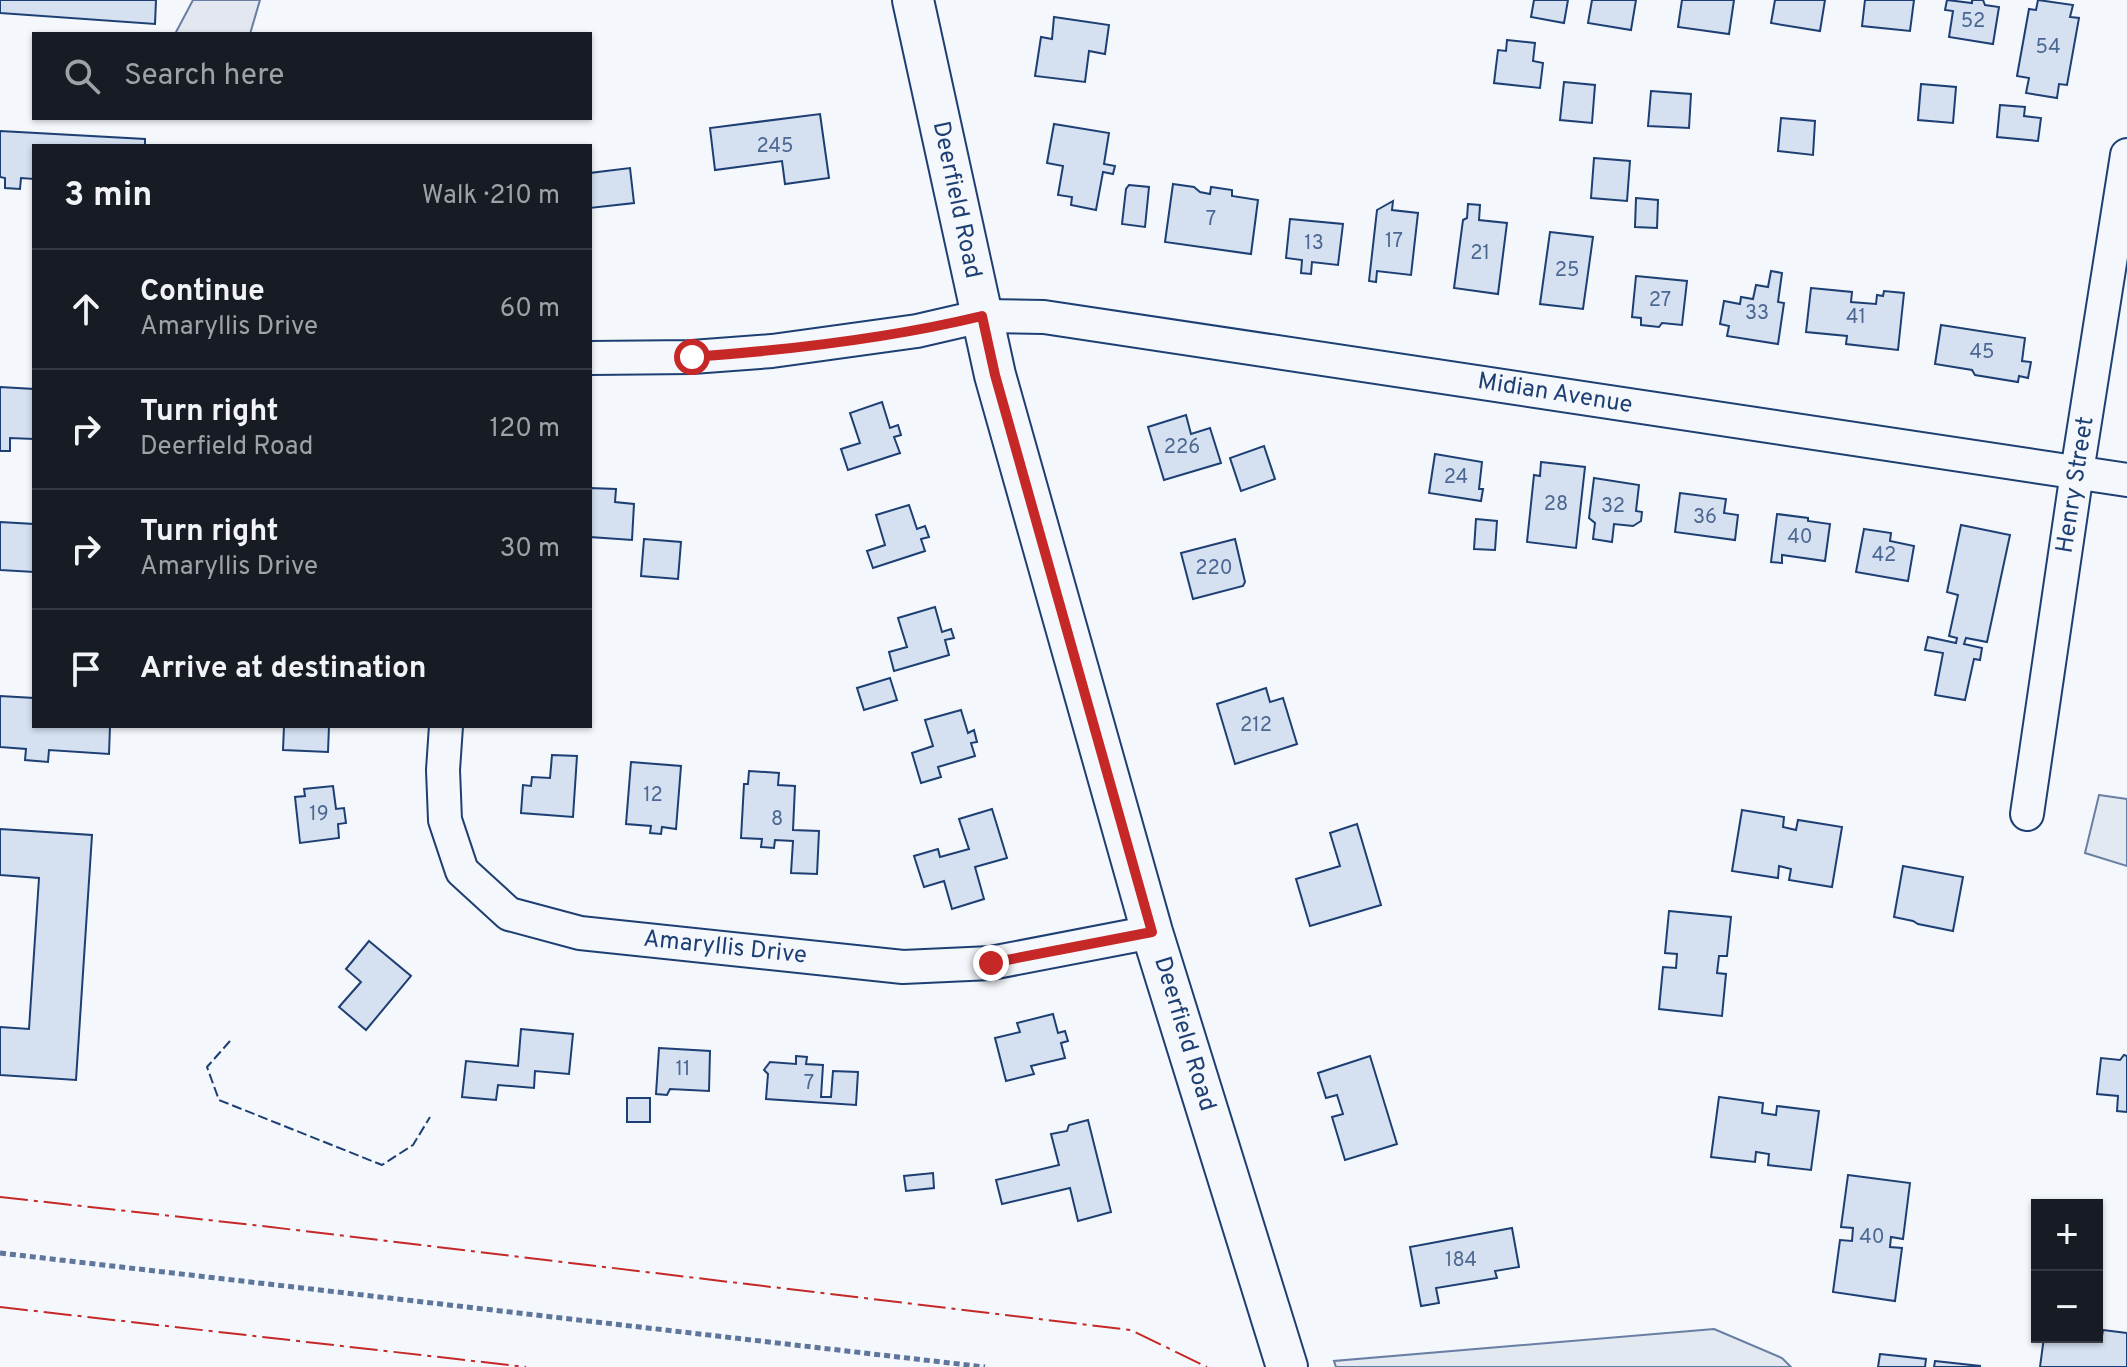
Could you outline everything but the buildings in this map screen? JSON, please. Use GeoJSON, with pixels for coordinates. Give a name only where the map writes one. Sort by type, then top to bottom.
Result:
{"type":"FeatureCollection","features":[{"type":"Feature","properties":{"kind":"street","name":"Deerfield Road"},"geometry":{"type":"LineString","coordinates":[[913,0],[995,375],[1152,932],[1287,1367]]}},
{"type":"Feature","properties":{"kind":"street","name":"Henry Street"},"geometry":{"type":"LineString","coordinates":[[2027,814],[2127,155]]}},
{"type":"Feature","properties":{"kind":"street"},"geometry":{"type":"LineString","coordinates":[[592,358],[692,357],[772,351],[917,331],[982,316]]}},
{"type":"Feature","properties":{"kind":"street","name":"Midian Avenue"},"geometry":{"type":"LineString","coordinates":[[982,316],[1044,317],[2127,480]]}},
{"type":"Feature","properties":{"kind":"street","name":"Amaryllis Drive"},"geometry":{"type":"LineString","coordinates":[[446,728],[443,770],[445,820],[462,871],[509,914],[580,933],[903,967],[991,963],[1152,932]]}},
{"type":"Feature","properties":{"kind":"path"},"geometry":{"type":"LineString","coordinates":[[0,1253],[985,1367]]}},
{"type":"Feature","properties":{"kind":"shaded area"},"geometry":{"type":"Polygon","coordinates":[[[193,0],[260,0],[251,32],[176,32],[193,0]]]}},
{"type":"Feature","properties":{"kind":"shaded area"},"geometry":{"type":"Polygon","coordinates":[[[2099,795],[2127,799],[2127,866],[2085,853],[2099,795]]]}},
{"type":"Feature","properties":{"kind":"shaded area"},"geometry":{"type":"Polygon","coordinates":[[[1714,1329],[1782,1358],[1791,1367],[1336,1367],[1334,1361],[1714,1329]]]}},
{"type":"Feature","properties":{"kind":"fence"},"geometry":{"type":"LineString","coordinates":[[230,1041],[207,1067],[219,1100],[382,1165],[413,1145],[430,1117]]}},
{"type":"Feature","properties":{"kind":"power"},"geometry":{"type":"LineString","coordinates":[[0,1197],[1131,1330],[1207,1367]]}},
{"type":"Feature","properties":{"kind":"power"},"geometry":{"type":"LineString","coordinates":[[0,1307],[526,1367]]}},
{"type":"Feature","properties":{"kind":"route"},"geometry":{"type":"LineString","coordinates":[[692,357],[772,351],[917,331],[982,316],[995,375],[1152,932],[991,963]]}}]}
